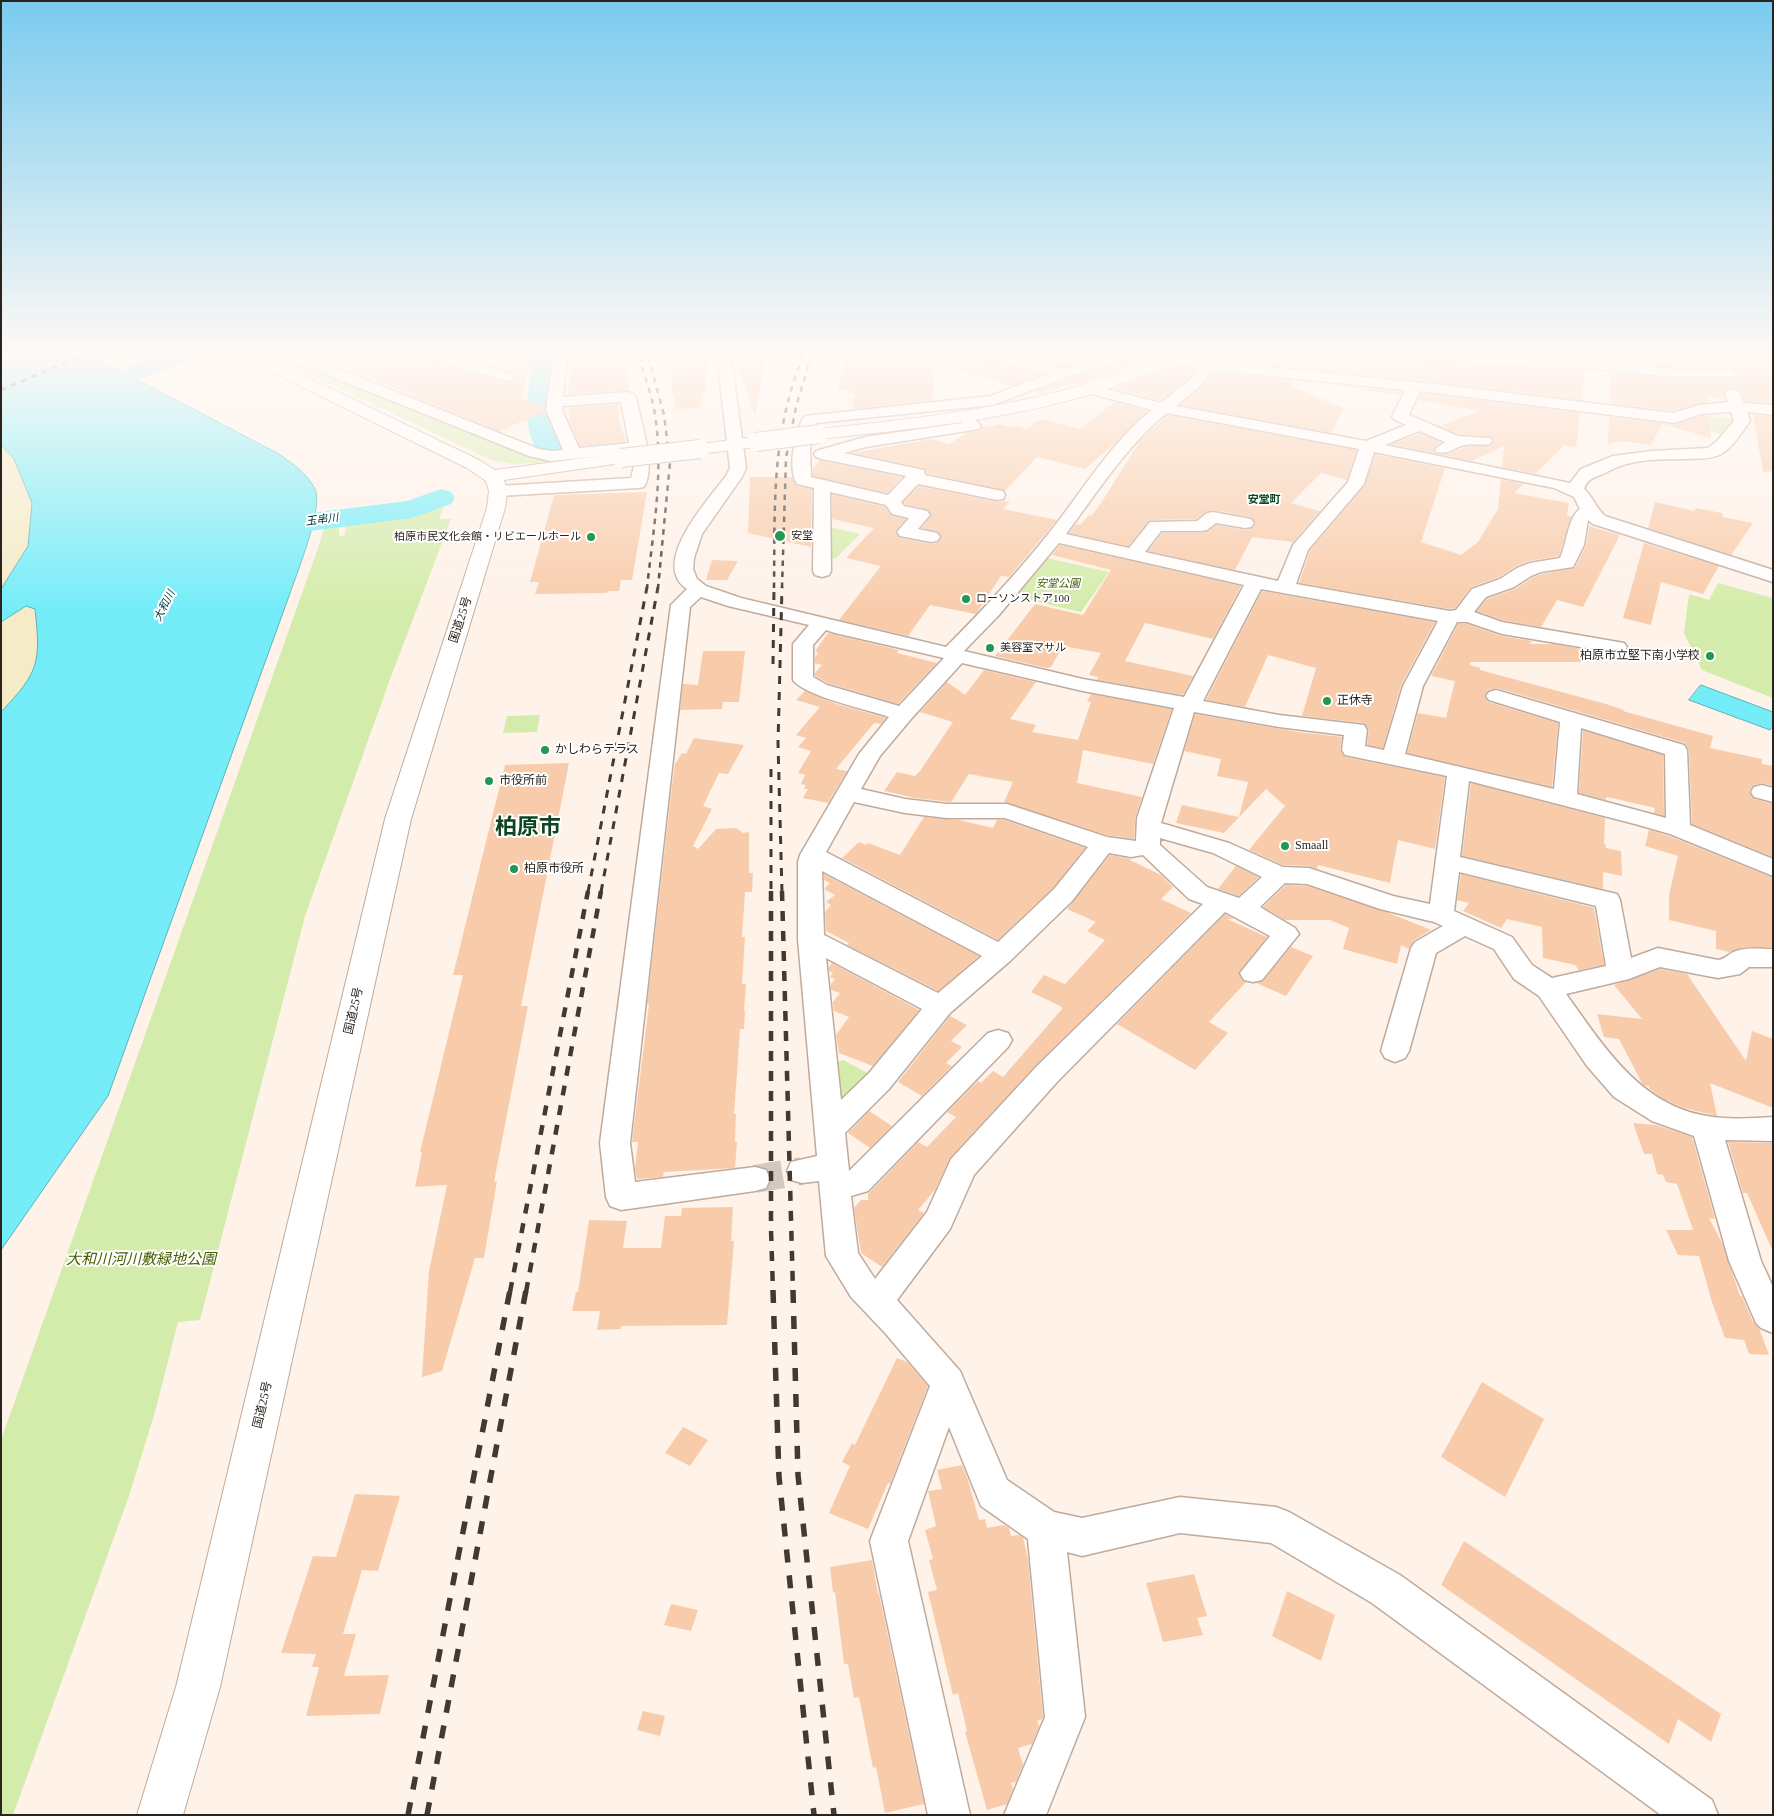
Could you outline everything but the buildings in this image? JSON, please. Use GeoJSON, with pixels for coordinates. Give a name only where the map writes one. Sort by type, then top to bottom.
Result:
{"type":"FeatureCollection","features":[{"type":"Feature","properties":{"kind":"highway"},"geometry":{"type":"LineString","coordinates":[[425,441],[473,464],[496,483],[552,468],[766,441]]}},
{"type":"Feature","properties":{"kind":"highway","name":"国道25号"},"geometry":{"type":"LineString","coordinates":[[160,1815],[198,1687],[398,819],[496,508],[496,483]]}},
{"type":"Feature","properties":{"kind":"street"},"geometry":{"type":"LineString","coordinates":[[504,441],[535,453],[551,456],[638,447]]}},
{"type":"Feature","properties":{"kind":"street"},"geometry":{"type":"LineString","coordinates":[[568,441],[574,454]]}},
{"type":"Feature","properties":{"kind":"street"},"geometry":{"type":"LineString","coordinates":[[496,483],[638,483],[642,466],[637,441]]}},
{"type":"Feature","properties":{"kind":"street"},"geometry":{"type":"LineString","coordinates":[[735,441],[738,468],[734,477],[697,527],[689,543],[683,564],[684,574],[690,584],[698,589],[719,597],[823,622],[835,627],[1083,685],[1279,721],[1356,730],[1353,750],[1565,797],[1678,829],[1773,868]]}},
{"type":"Feature","properties":{"kind":"street"},"geometry":{"type":"LineString","coordinates":[[803,441],[801,459],[803,480],[892,501],[898,510],[921,515],[906,532],[931,537]]}},
{"type":"Feature","properties":{"kind":"street"},"geometry":{"type":"LineString","coordinates":[[801,459],[873,441]]}},
{"type":"Feature","properties":{"kind":"street"},"geometry":{"type":"LineString","coordinates":[[1130,441],[1099,478],[1055,537],[870,754],[812,855],[810,862],[811,939],[842,1256],[862,1287],[898,1323],[948,1382],[994,1493],[1046,1529],[1082,1537],[1180,1514],[1276,1525],[1386,1589],[1677,1808]]}},
{"type":"Feature","properties":{"kind":"street"},"geometry":{"type":"LineString","coordinates":[[1340,441],[1560,484],[1581,494],[1589,511],[1598,520],[1773,576]]}},
{"type":"Feature","properties":{"kind":"street"},"geometry":{"type":"LineString","coordinates":[[1284,587],[1299,549],[1356,484],[1361,475],[1363,457],[1368,446],[1381,441]]}},
{"type":"Feature","properties":{"kind":"street"},"geometry":{"type":"LineString","coordinates":[[1478,441],[1484,441]]}},
{"type":"Feature","properties":{"kind":"street"},"geometry":{"type":"LineString","coordinates":[[1575,490],[1579,479],[1585,472],[1600,469],[1604,464],[1615,460],[1717,451],[1726,441]]}},
{"type":"Feature","properties":{"kind":"street"},"geometry":{"type":"LineString","coordinates":[[1424,458],[1458,442]]}},
{"type":"Feature","properties":{"kind":"street"},"geometry":{"type":"LineString","coordinates":[[822,454],[918,474],[892,501]]}},
{"type":"Feature","properties":{"kind":"street"},"geometry":{"type":"LineString","coordinates":[[914,478],[997,495]]}},
{"type":"Feature","properties":{"kind":"street"},"geometry":{"type":"LineString","coordinates":[[822,488],[822,571]]}},
{"type":"Feature","properties":{"kind":"street"},"geometry":{"type":"LineString","coordinates":[[1393,758],[1413,686],[1423,665],[1457,616],[1479,593],[1488,588],[1507,583],[1524,572],[1537,567],[1567,563],[1575,545],[1580,517],[1589,511]]}},
{"type":"Feature","properties":{"kind":"street"},"geometry":{"type":"LineString","coordinates":[[1133,555],[1156,526],[1201,526],[1213,517],[1245,523]]}},
{"type":"Feature","properties":{"kind":"street"},"geometry":{"type":"LineString","coordinates":[[1055,537],[1255,582],[1457,616],[1499,628],[1591,641],[1618,647]]}},
{"type":"Feature","properties":{"kind":"street"},"geometry":{"type":"LineString","coordinates":[[1254,973],[1286,934],[1232,905],[1198,893],[1148,837],[1149,818],[1188,705],[1255,582]]}},
{"type":"Feature","properties":{"kind":"street"},"geometry":{"type":"LineString","coordinates":[[698,589],[681,605],[614,1143],[621,1197],[755,1179]]}},
{"type":"Feature","properties":{"kind":"street"},"geometry":{"type":"LineString","coordinates":[[823,622],[803,644],[803,680],[820,689],[903,714]]}},
{"type":"Feature","properties":{"kind":"street"},"geometry":{"type":"LineString","coordinates":[[1496,696],[1676,750],[1678,829]]}},
{"type":"Feature","properties":{"kind":"street"},"geometry":{"type":"LineString","coordinates":[[1565,797],[1571,719]]}},
{"type":"Feature","properties":{"kind":"street"},"geometry":{"type":"LineString","coordinates":[[1396,1051],[1424,948],[1452,920],[1448,862],[1459,772]]}},
{"type":"Feature","properties":{"kind":"street"},"geometry":{"type":"LineString","coordinates":[[848,793],[905,806],[947,811],[1007,811],[1103,844],[1131,849],[1148,837],[1221,848],[1278,875],[1309,876],[1389,903],[1452,920],[1503,943],[1522,972],[1548,989],[1597,1058],[1624,1088],[1662,1113],[1707,1128],[1773,1129]]}},
{"type":"Feature","properties":{"kind":"street"},"geometry":{"type":"LineString","coordinates":[[830,1129],[879,1081],[940,1006],[1000,955],[1063,895],[1103,844]]}},
{"type":"Feature","properties":{"kind":"street"},"geometry":{"type":"LineString","coordinates":[[812,855],[1000,955]]}},
{"type":"Feature","properties":{"kind":"street"},"geometry":{"type":"LineString","coordinates":[[1448,862],[1608,900],[1620,972]]}},
{"type":"Feature","properties":{"kind":"street"},"geometry":{"type":"LineString","coordinates":[[877,1302],[939,1220],[962,1168],[1047,1074],[1232,905],[1278,875]]}},
{"type":"Feature","properties":{"kind":"street"},"geometry":{"type":"LineString","coordinates":[[811,939],[940,1006]]}},
{"type":"Feature","properties":{"kind":"street"},"geometry":{"type":"LineString","coordinates":[[1548,989],[1620,972],[1658,957],[1718,970],[1731,967],[1743,958],[1773,958]]}},
{"type":"Feature","properties":{"kind":"street"},"geometry":{"type":"LineString","coordinates":[[802,1171],[835,1176],[857,1182],[998,1040]]}},
{"type":"Feature","properties":{"kind":"street"},"geometry":{"type":"LineString","coordinates":[[1707,1128],[1745,1261],[1768,1313],[1773,1318]]}},
{"type":"Feature","properties":{"kind":"street"},"geometry":{"type":"LineString","coordinates":[[948,1382],[889,1541],[949,1815]]}},
{"type":"Feature","properties":{"kind":"street"},"geometry":{"type":"LineString","coordinates":[[1025,1815],[1065,1717],[1046,1529]]}},
{"type":"Feature","properties":{"kind":"green space"},"geometry":{"type":"Polygon","coordinates":[[[450,441],[501,441],[550,462],[512,464],[491,460],[450,441]]]}},
{"type":"Feature","properties":{"kind":"green space","name":"大和川河川敷緑地公園"},"geometry":{"type":"Polygon","coordinates":[[[444,507],[439,519],[451,519],[389,682],[305,916],[200,1320],[178,1322],[155,1412],[129,1496],[13,1815],[1,1815],[1,1440],[324,529],[339,523],[339,536],[345,535],[346,523],[420,514],[444,507]]]}},
{"type":"Feature","properties":{"kind":"green space"},"geometry":{"type":"Polygon","coordinates":[[[829,527],[860,534],[835,559],[829,558],[829,527]]]}},
{"type":"Feature","properties":{"kind":"green space","name":"安堂公園"},"geometry":{"type":"Polygon","coordinates":[[[1047,558],[1109,572],[1081,612],[1016,597],[1047,558]]]}},
{"type":"Feature","properties":{"kind":"green space"},"geometry":{"type":"Polygon","coordinates":[[[1718,583],[1773,598],[1773,698],[1702,670],[1684,633],[1689,594],[1709,600],[1718,583]]]}},
{"type":"Feature","properties":{"kind":"green space"},"geometry":{"type":"Polygon","coordinates":[[[540,715],[537,732],[503,733],[507,716],[540,715]]]}},
{"type":"Feature","properties":{"kind":"green space"},"geometry":{"type":"Polygon","coordinates":[[[843,1060],[875,1077],[839,1107],[835,1064],[843,1060]]]}},
{"type":"Feature","properties":{"kind":"sand"},"geometry":{"type":"Polygon","coordinates":[[[1,445],[14,459],[32,503],[28,546],[1,589],[1,445]]]}},
{"type":"Feature","properties":{"kind":"sand"},"geometry":{"type":"Polygon","coordinates":[[[26,606],[35,609],[39,644],[37,664],[17,696],[1,712],[1,622],[26,606]]]}},
{"type":"Feature","properties":{"kind":"water","name":"大和川"},"geometry":{"type":"Polygon","coordinates":[[[1,441],[254,441],[279,454],[299,469],[315,489],[317,498],[313,525],[303,558],[108,1096],[1,1250],[1,712],[30,676],[37,655],[38,642],[35,609],[26,606],[1,622],[1,589],[28,546],[32,503],[14,459],[1,445],[1,441]]]}},
{"type":"Feature","properties":{"kind":"water"},"geometry":{"type":"Polygon","coordinates":[[[1701,685],[1773,712],[1773,726],[1770,730],[1689,700],[1701,685]]]}},
{"type":"Feature","properties":{"kind":"waterway","name":"玉串川"},"geometry":{"type":"LineString","coordinates":[[547,441],[551,451]]}},
{"type":"Feature","properties":{"kind":"waterway","name":"玉串川"},"geometry":{"type":"LineString","coordinates":[[255,529],[412,509],[441,498]]}},
{"type":"Feature","properties":{"kind":"tunnel"},"geometry":{"type":"LineString","coordinates":[[755,1179],[802,1171]]}},
{"type":"Feature","properties":{"kind":"railway"},"geometry":{"type":"LineString","coordinates":[[647,588],[657,502],[657,441]]}},
{"type":"Feature","properties":{"kind":"railway"},"geometry":{"type":"LineString","coordinates":[[658,588],[670,463],[667,441]]}},
{"type":"Feature","properties":{"kind":"railway"},"geometry":{"type":"LineString","coordinates":[[774,588],[775,499],[780,441]]}},
{"type":"Feature","properties":{"kind":"railway"},"geometry":{"type":"LineString","coordinates":[[782,588],[786,458],[789,441]]}},
{"type":"Feature","properties":{"kind":"railway"},"geometry":{"type":"LineString","coordinates":[[588,892],[647,587]]}},
{"type":"Feature","properties":{"kind":"railway"},"geometry":{"type":"LineString","coordinates":[[601,892],[658,587]]}},
{"type":"Feature","properties":{"kind":"railway"},"geometry":{"type":"LineString","coordinates":[[773,664],[774,587]]}},
{"type":"Feature","properties":{"kind":"railway"},"geometry":{"type":"LineString","coordinates":[[782,587],[778,743],[782,892]]}},
{"type":"Feature","properties":{"kind":"railway"},"geometry":{"type":"LineString","coordinates":[[771,769],[771,1229],[773,1292]]}},
{"type":"Feature","properties":{"kind":"railway"},"geometry":{"type":"LineString","coordinates":[[510,1292],[588,891]]}},
{"type":"Feature","properties":{"kind":"railway"},"geometry":{"type":"LineString","coordinates":[[526,1292],[601,891]]}},
{"type":"Feature","properties":{"kind":"railway"},"geometry":{"type":"LineString","coordinates":[[782,891],[793,1292]]}},
{"type":"Feature","properties":{"kind":"railway"},"geometry":{"type":"LineString","coordinates":[[408,1815],[510,1290]]}},
{"type":"Feature","properties":{"kind":"railway"},"geometry":{"type":"LineString","coordinates":[[427,1815],[526,1290]]}},
{"type":"Feature","properties":{"kind":"railway"},"geometry":{"type":"LineString","coordinates":[[773,1290],[779,1477],[814,1815]]}},
{"type":"Feature","properties":{"kind":"railway"},"geometry":{"type":"LineString","coordinates":[[793,1290],[798,1475],[834,1815]]}},
{"type":"Feature","properties":{"kind":"place","name":"安堂"},"geometry":{"type":"Point","coordinates":[780,536]}},
{"type":"Feature","properties":{"kind":"place","name":"柏原市民文化会館・リビエールホール"},"geometry":{"type":"Point","coordinates":[591,537]}},
{"type":"Feature","properties":{"kind":"place","name":"ローソンストア100"},"geometry":{"type":"Point","coordinates":[966,599]}},
{"type":"Feature","properties":{"kind":"place","name":"美容室マサル"},"geometry":{"type":"Point","coordinates":[990,648]}},
{"type":"Feature","properties":{"kind":"place","name":"柏原市立堅下南小学校"},"geometry":{"type":"Point","coordinates":[1710,656]}},
{"type":"Feature","properties":{"kind":"place","name":"正休寺"},"geometry":{"type":"Point","coordinates":[1327,701]}},
{"type":"Feature","properties":{"kind":"place","name":"かしわらテラス"},"geometry":{"type":"Point","coordinates":[545,750]}},
{"type":"Feature","properties":{"kind":"place","name":"市役所前"},"geometry":{"type":"Point","coordinates":[489,781]}},
{"type":"Feature","properties":{"kind":"place","name":"Smaall"},"geometry":{"type":"Point","coordinates":[1285,846]}},
{"type":"Feature","properties":{"kind":"place","name":"柏原市役所"},"geometry":{"type":"Point","coordinates":[514,869]}},
{"type":"Feature","properties":{"kind":"district","name":"安堂町"},"geometry":{"type":"Point","coordinates":[1264,500]}},
{"type":"Feature","properties":{"kind":"district","name":"柏原市"},"geometry":{"type":"Point","coordinates":[528,828]}}]}
